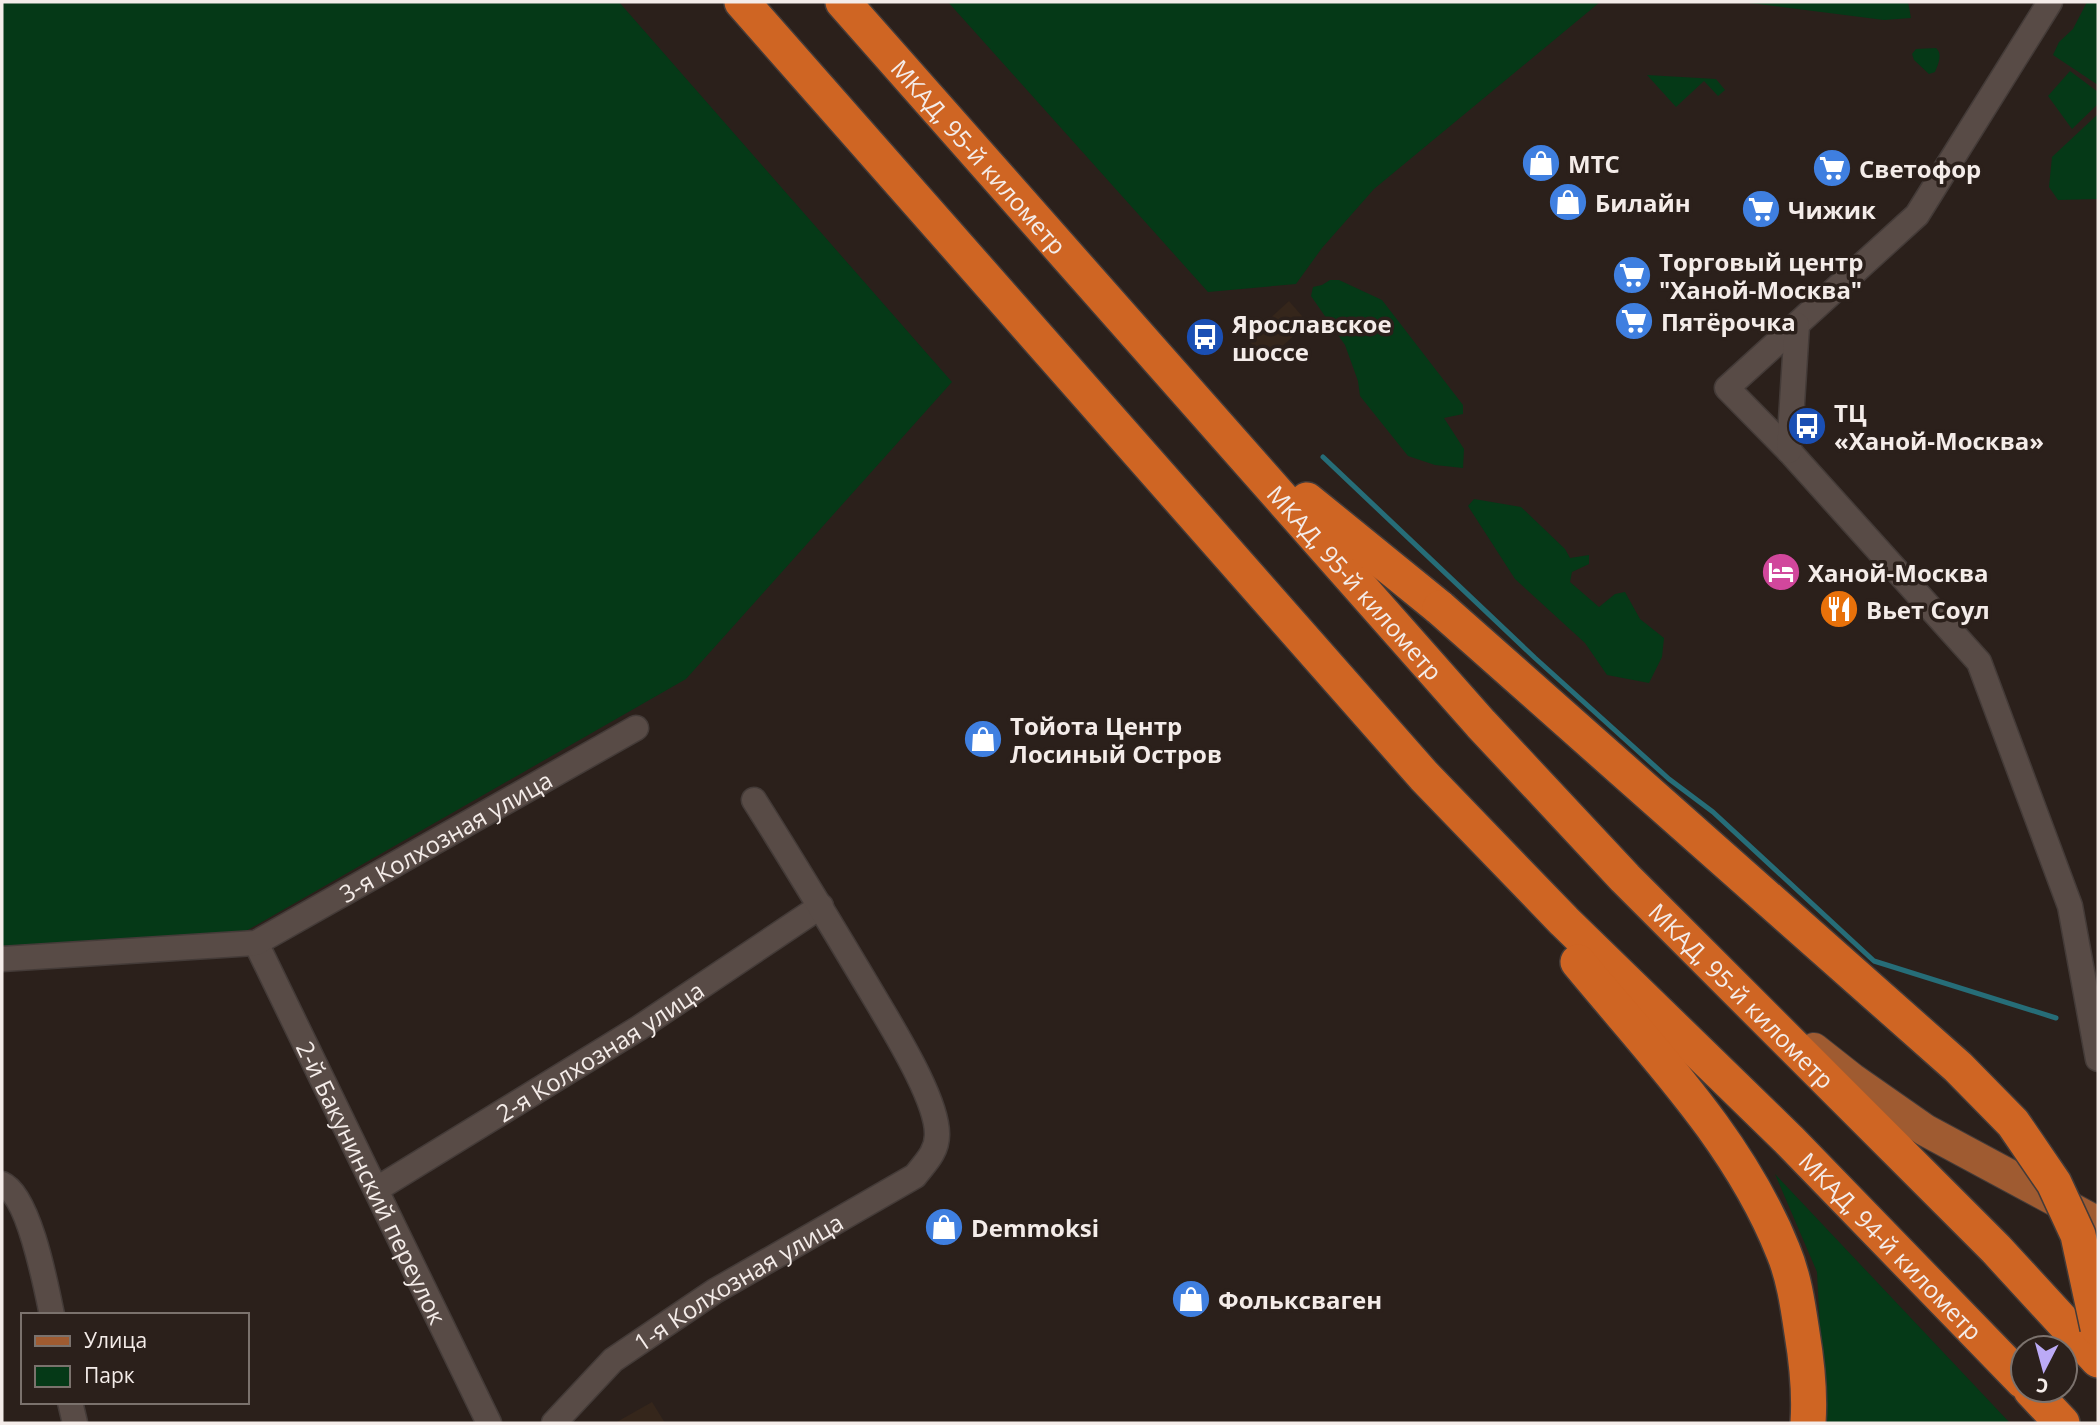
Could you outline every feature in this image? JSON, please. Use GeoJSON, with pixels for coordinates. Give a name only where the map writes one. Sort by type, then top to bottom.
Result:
{"type":"FeatureCollection","features":[{"type":"Feature","properties":{"kind":"highway"},"geometry":{"type":"LineString","coordinates":[[742,2],[1424,776],[1692,1100],[1734,1157],[1762,1202],[1784,1253],[1798,1302],[1806,1356],[1808,1423]]}},
{"type":"Feature","properties":{"kind":"highway","name":"МКАД, 95-й километр"},"geometry":{"type":"LineString","coordinates":[[843,2],[1481,724],[1625,878],[1996,1250],[2098,1360]]}},
{"type":"Feature","properties":{"kind":"highway"},"geometry":{"type":"LineString","coordinates":[[1228,436],[1440,608],[1958,1067],[2012,1123],[2053,1183],[2078,1235],[2098,1328]]}},
{"type":"Feature","properties":{"kind":"highway","name":"МКАД, 94-й километр"},"geometry":{"type":"LineString","coordinates":[[1424,776],[1564,920],[1788,1140],[2009,1367]]}},
{"type":"Feature","properties":{"kind":"highway"},"geometry":{"type":"LineString","coordinates":[[2044,1404],[2062,1423]]}},
{"type":"Feature","properties":{"kind":"main road"},"geometry":{"type":"LineString","coordinates":[[1731,984],[1852,1079],[1925,1130],[2098,1223]]}},
{"type":"Feature","properties":{"kind":"street"},"geometry":{"type":"LineString","coordinates":[[2050,2],[1917,215],[1727,388],[1789,452],[1979,662],[2070,906],[2098,1059]]}},
{"type":"Feature","properties":{"kind":"street"},"geometry":{"type":"LineString","coordinates":[[1789,452],[1797,325]]}},
{"type":"Feature","properties":{"kind":"street","name":"3-я Колхозная улица"},"geometry":{"type":"LineString","coordinates":[[256,943],[636,728]]}},
{"type":"Feature","properties":{"kind":"street"},"geometry":{"type":"LineString","coordinates":[[754,800],[821,906]]}},
{"type":"Feature","properties":{"kind":"street","name":"1-я Колхозная улица"},"geometry":{"type":"LineString","coordinates":[[554,1423],[612,1360],[715,1291],[915,1176],[934,1152],[937,1134],[933,1114],[912,1063],[821,906]]}},
{"type":"Feature","properties":{"kind":"street","name":"2-я Колхозная улица"},"geometry":{"type":"LineString","coordinates":[[377,1189],[639,1028],[821,906]]}},
{"type":"Feature","properties":{"kind":"street"},"geometry":{"type":"LineString","coordinates":[[2,959],[256,943]]}},
{"type":"Feature","properties":{"kind":"street","name":"2-й Бакунинский переулок"},"geometry":{"type":"LineString","coordinates":[[256,943],[489,1423]]}},
{"type":"Feature","properties":{"kind":"street"},"geometry":{"type":"LineString","coordinates":[[2,1184],[12,1189],[18,1198],[32,1235],[52,1313]]}},
{"type":"Feature","properties":{"kind":"street"},"geometry":{"type":"LineString","coordinates":[[71,1404],[75,1423]]}},
{"type":"Feature","properties":{"kind":"shaded area"},"geometry":{"type":"Polygon","coordinates":[[[1289,301],[1308,323],[1267,360],[1247,339],[1289,301]]]}},
{"type":"Feature","properties":{"kind":"shaded area"},"geometry":{"type":"Polygon","coordinates":[[[652,1402],[665,1423],[615,1423],[652,1402]]]}},
{"type":"Feature","properties":{"kind":"green space"},"geometry":{"type":"Polygon","coordinates":[[[2,2],[619,2],[952,382],[686,679],[246,931],[2,946],[2,2]]]}},
{"type":"Feature","properties":{"kind":"green space"},"geometry":{"type":"Polygon","coordinates":[[[948,2],[1600,2],[1374,189],[1322,248],[1296,284],[1208,292],[948,2]]]}},
{"type":"Feature","properties":{"kind":"green space"},"geometry":{"type":"Polygon","coordinates":[[[1742,2],[1908,2],[1911,18],[1884,20],[1742,2]]]}},
{"type":"Feature","properties":{"kind":"green space"},"geometry":{"type":"Polygon","coordinates":[[[2087,2],[2098,2],[2098,85],[2053,55],[2059,42],[2073,29],[2087,2]]]}},
{"type":"Feature","properties":{"kind":"green space"},"geometry":{"type":"Polygon","coordinates":[[[1936,48],[1940,56],[1935,72],[1929,74],[1914,60],[1912,54],[1916,49],[1936,48]]]}},
{"type":"Feature","properties":{"kind":"green space"},"geometry":{"type":"Polygon","coordinates":[[[2070,71],[2098,92],[2098,104],[2072,129],[2048,96],[2070,71]]]}},
{"type":"Feature","properties":{"kind":"green space"},"geometry":{"type":"Polygon","coordinates":[[[1647,75],[1716,79],[1725,90],[1718,96],[1704,81],[1676,107],[1647,75]]]}},
{"type":"Feature","properties":{"kind":"green space"},"geometry":{"type":"Polygon","coordinates":[[[2098,114],[2098,199],[2058,200],[2049,187],[2052,157],[2098,114]]]}},
{"type":"Feature","properties":{"kind":"green space"},"geometry":{"type":"Polygon","coordinates":[[[1330,280],[1339,280],[1382,300],[1463,405],[1463,414],[1444,418],[1464,449],[1463,468],[1435,465],[1408,456],[1360,396],[1358,381],[1345,345],[1311,296],[1313,287],[1330,280]]]}},
{"type":"Feature","properties":{"kind":"green space"},"geometry":{"type":"Polygon","coordinates":[[[1474,499],[1521,507],[1565,549],[1570,558],[1589,555],[1589,564],[1572,572],[1570,582],[1599,607],[1615,594],[1625,592],[1640,619],[1664,638],[1662,657],[1649,683],[1607,675],[1585,643],[1515,579],[1468,506],[1474,499]]]}},
{"type":"Feature","properties":{"kind":"green space"},"geometry":{"type":"Polygon","coordinates":[[[1775,1174],[2010,1423],[1822,1423],[1817,1272],[1775,1174]]]}},
{"type":"Feature","properties":{"kind":"waterway"},"geometry":{"type":"LineString","coordinates":[[1323,457],[1535,658],[1669,779],[1713,812],[1874,961],[2056,1018]]}},
{"type":"Feature","properties":{"kind":"place","name":"МТС"},"geometry":{"type":"Point","coordinates":[1541,163]}},
{"type":"Feature","properties":{"kind":"place","name":"Светофор"},"geometry":{"type":"Point","coordinates":[1832,168]}},
{"type":"Feature","properties":{"kind":"place","name":"Билайн"},"geometry":{"type":"Point","coordinates":[1568,202]}},
{"type":"Feature","properties":{"kind":"place","name":"Чижик"},"geometry":{"type":"Point","coordinates":[1761,209]}},
{"type":"Feature","properties":{"kind":"place","name":"Торговый центр \"Ханой-Москва\""},"geometry":{"type":"Point","coordinates":[1632,275]}},
{"type":"Feature","properties":{"kind":"place","name":"Пятёрочка"},"geometry":{"type":"Point","coordinates":[1634,321]}},
{"type":"Feature","properties":{"kind":"place","name":"Ярославское шоссе"},"geometry":{"type":"Point","coordinates":[1205,337]}},
{"type":"Feature","properties":{"kind":"place","name":"ТЦ «Ханой-Москва»"},"geometry":{"type":"Point","coordinates":[1807,426]}},
{"type":"Feature","properties":{"kind":"place","name":"Ханой-Москва"},"geometry":{"type":"Point","coordinates":[1781,572]}},
{"type":"Feature","properties":{"kind":"place","name":"Вьет Соул"},"geometry":{"type":"Point","coordinates":[1839,609]}},
{"type":"Feature","properties":{"kind":"place","name":"Тойота Центр Лосиный Остров"},"geometry":{"type":"Point","coordinates":[983,739]}},
{"type":"Feature","properties":{"kind":"place","name":"Demmoksi"},"geometry":{"type":"Point","coordinates":[944,1227]}},
{"type":"Feature","properties":{"kind":"place","name":"Фольксваген"},"geometry":{"type":"Point","coordinates":[1191,1299]}}]}
